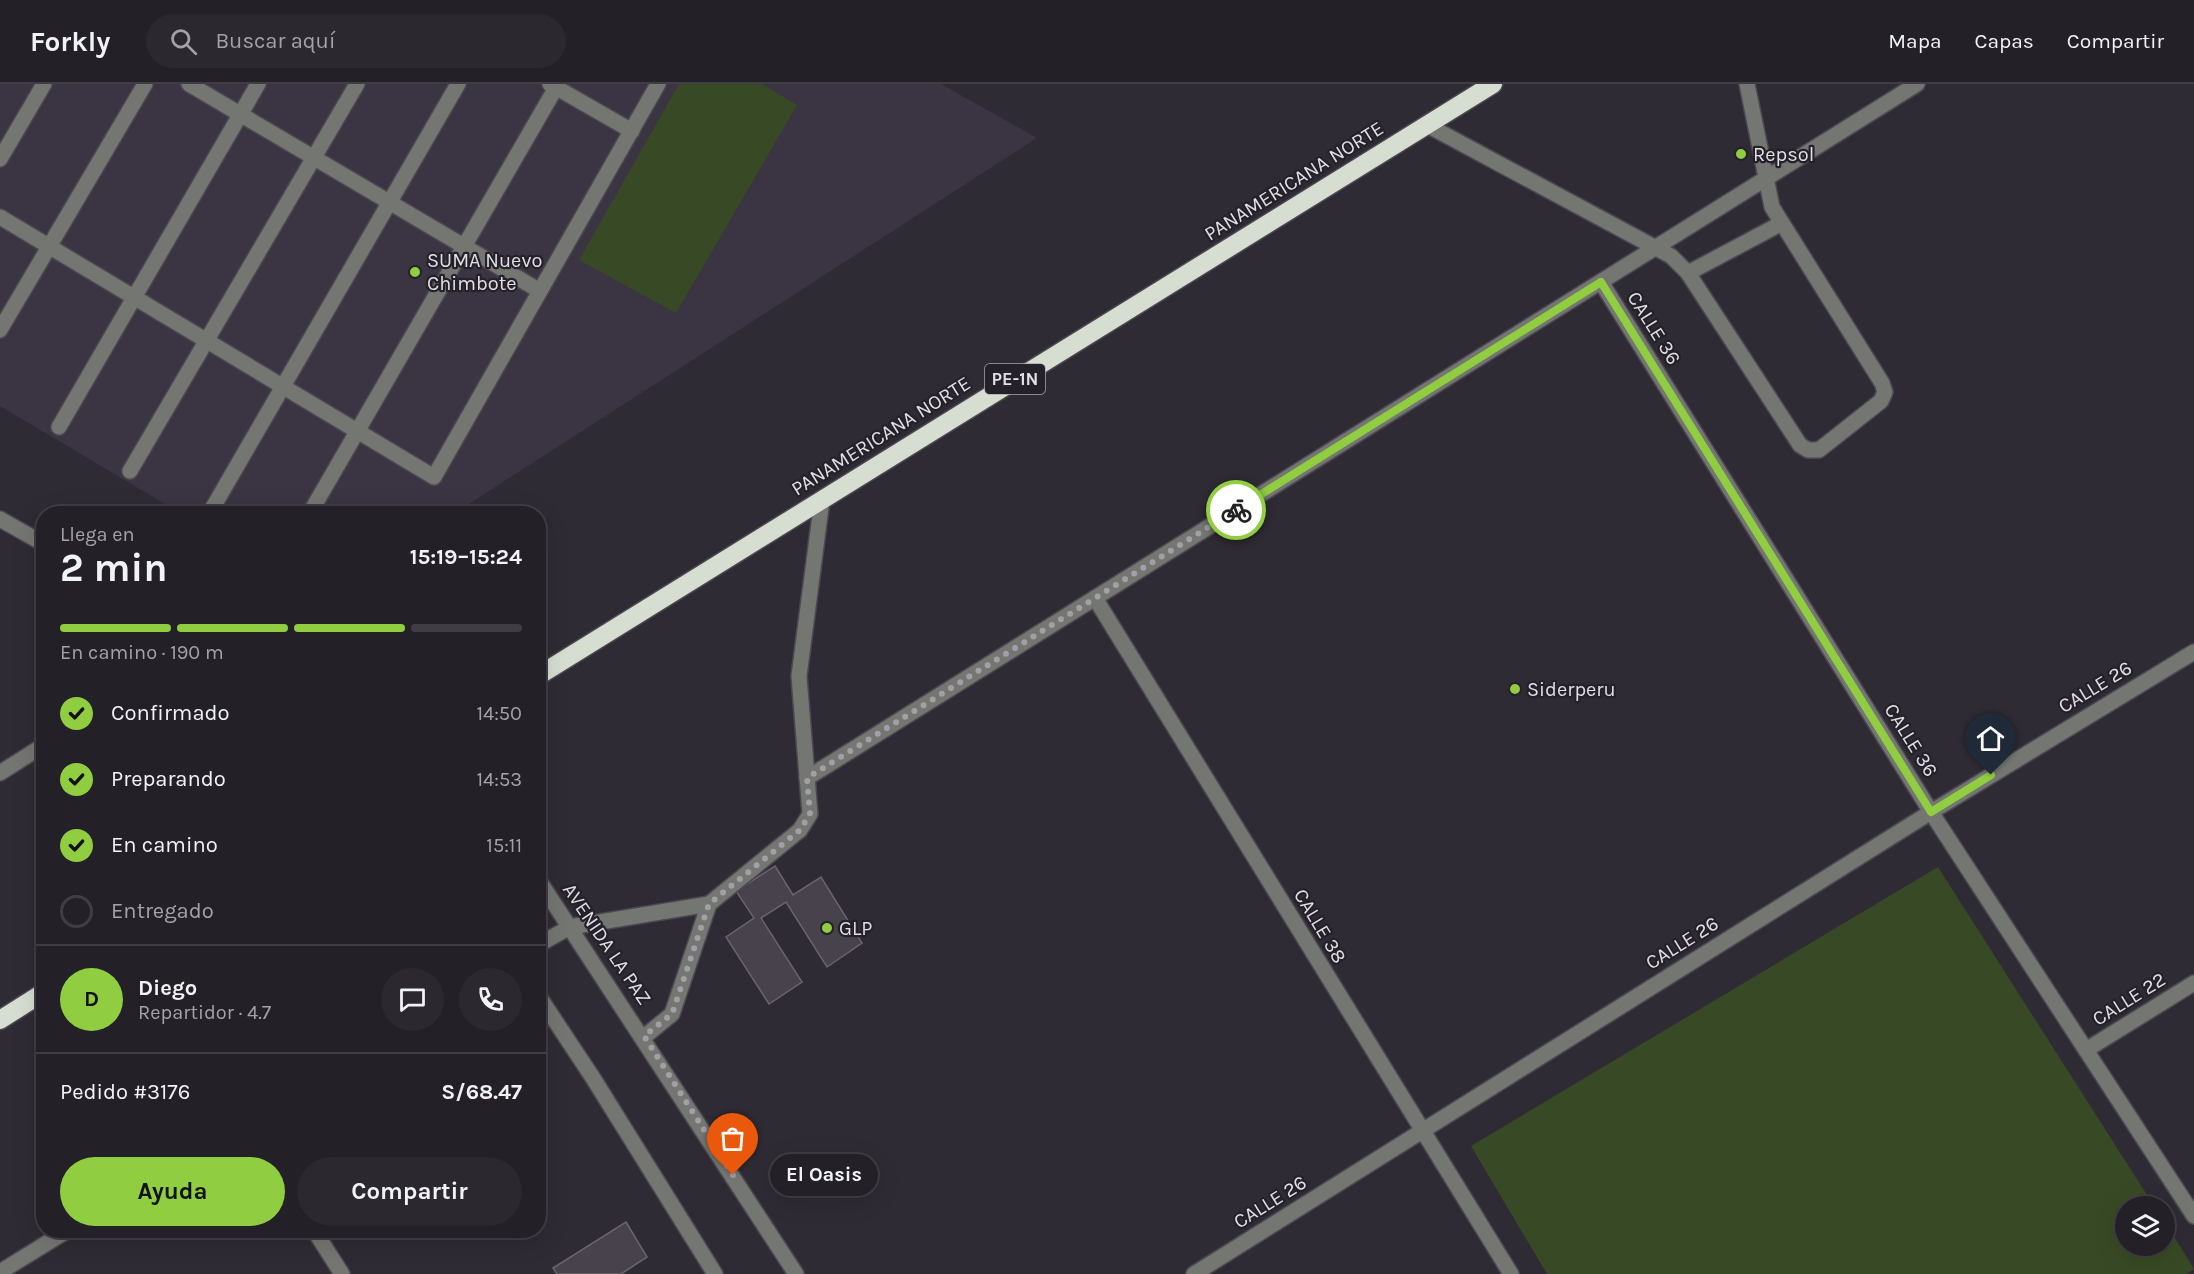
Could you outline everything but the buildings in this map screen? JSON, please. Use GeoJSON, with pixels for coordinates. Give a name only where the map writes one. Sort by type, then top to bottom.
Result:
{"type":"FeatureCollection","features":[{"type":"Feature","properties":{"kind":"highway","name":"PANAMERICANA NORTE"},"geometry":{"type":"LineString","coordinates":[[546,671],[1493,84]]}},
{"type":"Feature","properties":{"kind":"highway"},"geometry":{"type":"LineString","coordinates":[[0,1020],[36,997]]}},
{"type":"Feature","properties":{"kind":"street"},"geometry":{"type":"LineString","coordinates":[[0,159],[44,84]]}},
{"type":"Feature","properties":{"kind":"street"},"geometry":{"type":"LineString","coordinates":[[0,330],[145,84]]}},
{"type":"Feature","properties":{"kind":"street"},"geometry":{"type":"LineString","coordinates":[[189,84],[540,291]]}},
{"type":"Feature","properties":{"kind":"street"},"geometry":{"type":"LineString","coordinates":[[59,427],[258,84]]}},
{"type":"Feature","properties":{"kind":"street"},"geometry":{"type":"LineString","coordinates":[[130,471],[357,84]]}},
{"type":"Feature","properties":{"kind":"street"},"geometry":{"type":"LineString","coordinates":[[214,506],[458,84]]}},
{"type":"Feature","properties":{"kind":"street"},"geometry":{"type":"LineString","coordinates":[[0,217],[434,477],[658,84]]}},
{"type":"Feature","properties":{"kind":"street"},"geometry":{"type":"LineString","coordinates":[[1427,125],[1671,256],[1688,273],[1800,445],[1808,450],[1819,450],[1881,401],[1885,392],[1882,383],[1772,207],[1747,84]]}},
{"type":"Feature","properties":{"kind":"street"},"geometry":{"type":"LineString","coordinates":[[807,778],[1917,84]]}},
{"type":"Feature","properties":{"kind":"street"},"geometry":{"type":"LineString","coordinates":[[314,506],[555,85],[632,131]]}},
{"type":"Feature","properties":{"kind":"street"},"geometry":{"type":"LineString","coordinates":[[1688,273],[1782,223]]}},
{"type":"Feature","properties":{"kind":"street","name":"CALLE 36"},"geometry":{"type":"LineString","coordinates":[[1601,282],[1931,812],[2194,1216]]}},
{"type":"Feature","properties":{"kind":"street"},"geometry":{"type":"LineString","coordinates":[[546,940],[570,927],[709,904],[800,830],[810,814],[799,676],[822,500]]}},
{"type":"Feature","properties":{"kind":"street"},"geometry":{"type":"LineString","coordinates":[[0,519],[36,539]]}},
{"type":"Feature","properties":{"kind":"street","name":"CALLE 38"},"geometry":{"type":"LineString","coordinates":[[1095,598],[1421,1132],[1511,1274]]}},
{"type":"Feature","properties":{"kind":"street","name":"CALLE 26"},"geometry":{"type":"LineString","coordinates":[[1194,1274],[1931,812],[2194,652]]}},
{"type":"Feature","properties":{"kind":"street"},"geometry":{"type":"LineString","coordinates":[[0,773],[36,750]]}},
{"type":"Feature","properties":{"kind":"street","name":"AVENIDA LA PAZ"},"geometry":{"type":"LineString","coordinates":[[546,891],[644,1036],[796,1274]]}},
{"type":"Feature","properties":{"kind":"street"},"geometry":{"type":"LineString","coordinates":[[644,1036],[672,1014],[709,904]]}},
{"type":"Feature","properties":{"kind":"street","name":"CALLE 22"},"geometry":{"type":"LineString","coordinates":[[2086,1050],[2194,983]]}},
{"type":"Feature","properties":{"kind":"street"},"geometry":{"type":"LineString","coordinates":[[546,1007],[715,1274]]}},
{"type":"Feature","properties":{"kind":"street"},"geometry":{"type":"LineString","coordinates":[[0,1272],[55,1238]]}},
{"type":"Feature","properties":{"kind":"street"},"geometry":{"type":"LineString","coordinates":[[319,1238],[342,1274]]}},
{"type":"Feature","properties":{"kind":"shaded area","name":"SUMA Nuevo Chimbote"},"geometry":{"type":"Polygon","coordinates":[[[0,84],[941,84],[1037,138],[466,506],[168,506],[0,406],[0,84]]]}},
{"type":"Feature","properties":{"kind":"green space"},"geometry":{"type":"Polygon","coordinates":[[[679,84],[762,84],[797,105],[676,313],[579,260],[679,84]]]}},
{"type":"Feature","properties":{"kind":"green space"},"geometry":{"type":"Polygon","coordinates":[[[1938,867],[2148,1196],[2115,1196],[2115,1256],[2175,1256],[2175,1238],[2194,1269],[2186,1274],[1547,1274],[1471,1146],[1938,867]]]}},
{"type":"Feature","properties":{"kind":"way so far"},"geometry":{"type":"LineString","coordinates":[[733,1175],[644,1036],[672,1014],[709,904],[800,830],[810,814],[807,778],[1236,510]]}},
{"type":"Feature","properties":{"kind":"place","name":"Repsol"},"geometry":{"type":"Point","coordinates":[1741,154]}},
{"type":"Feature","properties":{"kind":"place","name":"SUMA Nuevo Chimbote"},"geometry":{"type":"Point","coordinates":[415,272]}},
{"type":"Feature","properties":{"kind":"place","name":"Siderperu"},"geometry":{"type":"Point","coordinates":[1515,689]}},
{"type":"Feature","properties":{"kind":"place","name":"GLP"},"geometry":{"type":"Point","coordinates":[827,928]}},
{"type":"Feature","properties":{"kind":"place","name":"El Oasis"},"geometry":{"type":"Point","coordinates":[733,1175]}},
{"type":"Feature","properties":{"kind":"route"},"geometry":{"type":"LineString","coordinates":[[1236,510],[1601,282],[1931,812],[1991,775]]}}]}
